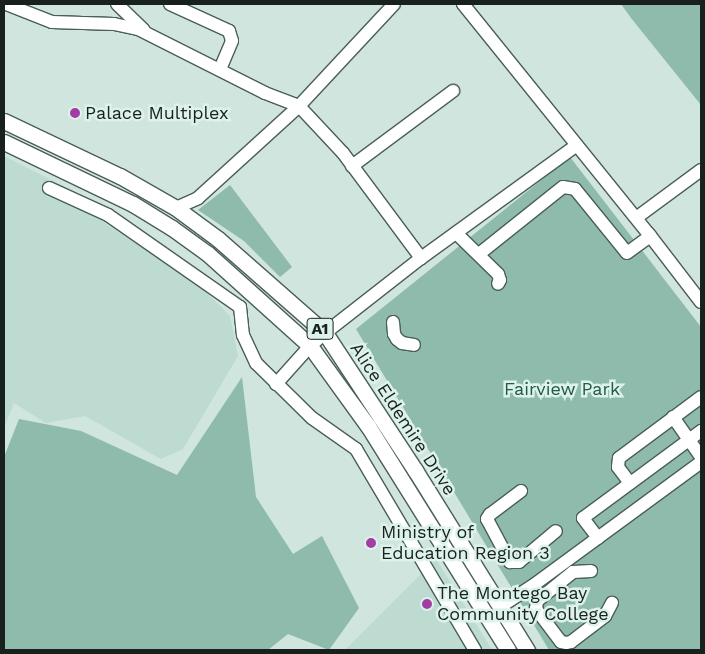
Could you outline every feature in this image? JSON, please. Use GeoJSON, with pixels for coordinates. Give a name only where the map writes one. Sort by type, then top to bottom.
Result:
{"type":"FeatureCollection","features":[{"type":"Feature","properties":{"kind":"main road","name":"Alice Eldemire Drive"},"geometry":{"type":"LineString","coordinates":[[4,121],[120,176],[176,208],[218,239],[325,333],[415,470],[527,650]]}},
{"type":"Feature","properties":{"kind":"main road","name":"Alice Eldemire Drive"},"geometry":{"type":"LineString","coordinates":[[4,142],[133,204],[172,228],[208,254],[310,346],[368,426],[508,650]]}},
{"type":"Feature","properties":{"kind":"lane"},"geometry":{"type":"LineString","coordinates":[[6,4],[52,22],[114,24],[148,34],[265,93],[299,106],[352,166],[421,258]]}},
{"type":"Feature","properties":{"kind":"lane"},"geometry":{"type":"LineString","coordinates":[[118,4],[148,34]]}},
{"type":"Feature","properties":{"kind":"lane"},"geometry":{"type":"LineString","coordinates":[[170,4],[229,31],[232,41],[220,69]]}},
{"type":"Feature","properties":{"kind":"lane"},"geometry":{"type":"LineString","coordinates":[[176,208],[198,198],[299,106],[394,4]]}},
{"type":"Feature","properties":{"kind":"lane"},"geometry":{"type":"LineString","coordinates":[[463,4],[636,218],[701,302]]}},
{"type":"Feature","properties":{"kind":"lane"},"geometry":{"type":"LineString","coordinates":[[352,166],[453,91]]}},
{"type":"Feature","properties":{"kind":"lane"},"geometry":{"type":"LineString","coordinates":[[276,384],[310,346],[325,333],[421,258],[576,146]]}},
{"type":"Feature","properties":{"kind":"lane"},"geometry":{"type":"LineString","coordinates":[[636,218],[701,170]]}},
{"type":"Feature","properties":{"kind":"lane"},"geometry":{"type":"LineString","coordinates":[[478,254],[564,187],[575,189],[627,253],[650,236]]}},
{"type":"Feature","properties":{"kind":"lane"},"geometry":{"type":"LineString","coordinates":[[49,188],[108,215],[240,307],[243,335],[256,363],[312,418],[356,449],[474,650]]}},
{"type":"Feature","properties":{"kind":"lane"},"geometry":{"type":"LineString","coordinates":[[456,233],[498,274],[500,280],[498,284]]}},
{"type":"Feature","properties":{"kind":"lane"},"geometry":{"type":"LineString","coordinates":[[393,322],[392,328],[397,339],[402,343],[414,346]]}},
{"type":"Feature","properties":{"kind":"lane"},"geometry":{"type":"LineString","coordinates":[[630,483],[618,467],[619,458],[701,396]]}},
{"type":"Feature","properties":{"kind":"lane"},"geometry":{"type":"LineString","coordinates":[[673,417],[701,457]]}},
{"type":"Feature","properties":{"kind":"lane"},"geometry":{"type":"LineString","coordinates":[[598,538],[583,518],[701,431]]}},
{"type":"Feature","properties":{"kind":"lane"},"geometry":{"type":"LineString","coordinates":[[500,607],[701,462]]}},
{"type":"Feature","properties":{"kind":"lane"},"geometry":{"type":"LineString","coordinates":[[521,492],[490,514],[487,519],[510,562],[519,562],[556,530]]}},
{"type":"Feature","properties":{"kind":"lane"},"geometry":{"type":"LineString","coordinates":[[591,570],[573,572],[537,601],[536,609],[561,642],[566,643],[571,642],[606,616],[612,603]]}},
{"type":"Feature","properties":{"kind":"shaded area"},"geometry":{"type":"Polygon","coordinates":[[[4,156],[69,189],[106,224],[202,288],[230,316],[238,356],[183,449],[161,459],[85,416],[46,423],[14,403],[4,428],[4,156]]]}},
{"type":"Feature","properties":{"kind":"shaded area","name":"The Montego Bay Community College"},"geometry":{"type":"Polygon","coordinates":[[[436,559],[492,650],[345,650],[436,559]]]}},
{"type":"Feature","properties":{"kind":"green space"},"geometry":{"type":"Polygon","coordinates":[[[621,4],[701,4],[701,105],[631,18],[621,4]]]}},
{"type":"Feature","properties":{"kind":"green space","name":"Fairview Park"},"geometry":{"type":"Polygon","coordinates":[[[570,157],[701,327],[701,650],[549,650],[356,329],[570,157]]]}},
{"type":"Feature","properties":{"kind":"green space"},"geometry":{"type":"Polygon","coordinates":[[[230,185],[292,267],[280,277],[244,241],[198,210],[230,185]]]}},
{"type":"Feature","properties":{"kind":"green space"},"geometry":{"type":"Polygon","coordinates":[[[242,377],[256,497],[293,554],[322,536],[359,608],[329,650],[288,634],[268,650],[4,650],[4,457],[19,419],[81,431],[177,475],[242,377]]]}},
{"type":"Feature","properties":{"kind":"place","name":"Palace Multiplex"},"geometry":{"type":"Point","coordinates":[75,113]}},
{"type":"Feature","properties":{"kind":"place","name":"Ministry of Education Region 3"},"geometry":{"type":"Point","coordinates":[371,543]}},
{"type":"Feature","properties":{"kind":"place","name":"The Montego Bay Community College"},"geometry":{"type":"Point","coordinates":[427,604]}}]}
